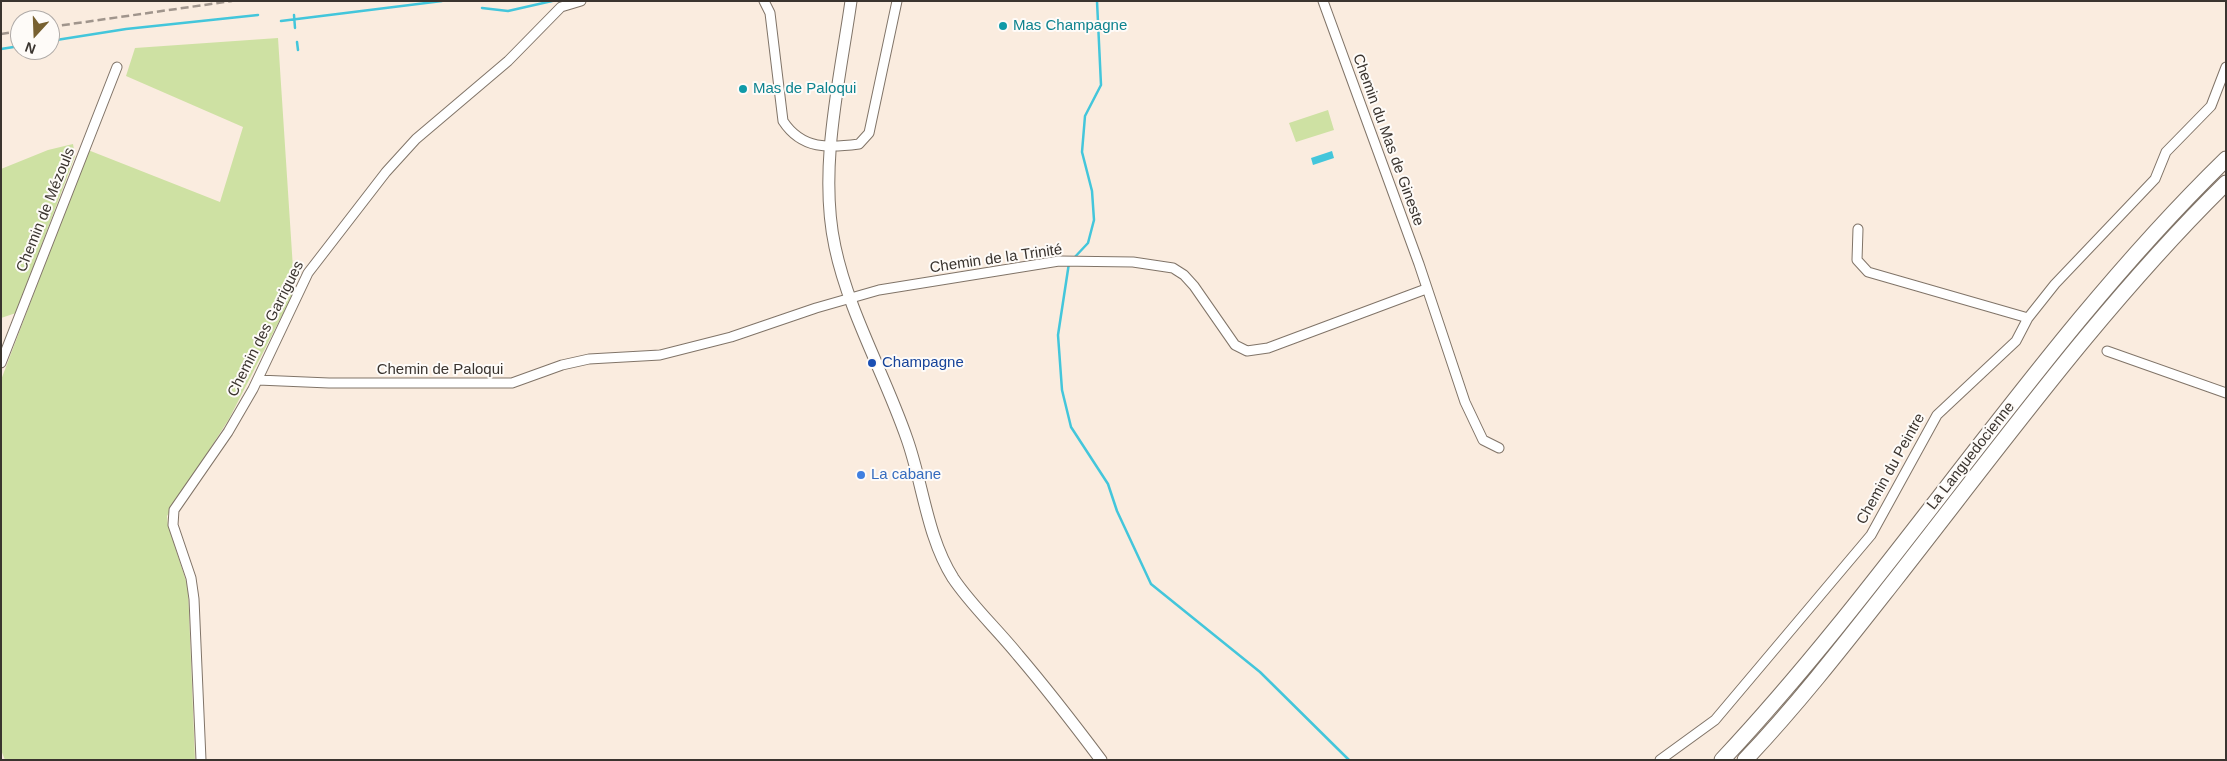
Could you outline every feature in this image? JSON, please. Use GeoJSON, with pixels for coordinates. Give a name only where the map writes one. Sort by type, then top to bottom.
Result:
{"type":"FeatureCollection","features":[{"type":"Feature","properties":{"kind":"highway","name":"La Languedocienne"},"geometry":{"type":"LineString","coordinates":[[1722,760],[1818,650],[2084,313],[2150,238],[2226,159]]}},
{"type":"Feature","properties":{"kind":"highway","name":"La Languedocienne"},"geometry":{"type":"LineString","coordinates":[[1745,760],[1845,644],[2087,336],[2168,244],[2226,183]]}},
{"type":"Feature","properties":{"kind":"street","name":"Chemin des Garrigues"},"geometry":{"type":"LineString","coordinates":[[201,760],[194,599],[191,578],[174,531],[172,516],[177,502],[228,432],[258,380],[308,272],[386,172],[416,139],[495,72],[561,7],[580,1]]}},
{"type":"Feature","properties":{"kind":"street"},"geometry":{"type":"LineString","coordinates":[[764,1],[770,13],[783,121],[797,138],[805,142],[831,147],[859,144],[869,133],[897,1]]}},
{"type":"Feature","properties":{"kind":"street"},"geometry":{"type":"LineString","coordinates":[[851,1],[831,147],[828,184],[829,214],[835,248],[850,298],[908,442],[935,536],[946,566],[960,588],[1019,656],[1102,760]]}},
{"type":"Feature","properties":{"kind":"street","name":"Chemin du Mas de Gineste"},"geometry":{"type":"LineString","coordinates":[[1323,1],[1419,264],[1465,402],[1483,440],[1500,448]]}},
{"type":"Feature","properties":{"kind":"street","name":"Chemin de Mézouls"},"geometry":{"type":"LineString","coordinates":[[1,363],[117,67]]}},
{"type":"Feature","properties":{"kind":"street","name":"Chemin du Peintre"},"geometry":{"type":"LineString","coordinates":[[1660,760],[1715,720],[1871,535],[1937,415],[2016,341],[2028,318],[2055,284],[2155,179],[2166,152],[2211,106],[2226,68]]}},
{"type":"Feature","properties":{"kind":"street"},"geometry":{"type":"LineString","coordinates":[[1858,229],[1857,260],[1868,272],[2028,318]]}},
{"type":"Feature","properties":{"kind":"street","name":"Chemin de la Trinité"},"geometry":{"type":"LineString","coordinates":[[850,298],[888,289],[1059,261],[1160,264],[1173,268],[1184,275],[1235,345],[1247,351],[1268,348],[1426,289]]}},
{"type":"Feature","properties":{"kind":"street","name":"Chemin de Paloqui"},"geometry":{"type":"LineString","coordinates":[[258,380],[330,383],[512,383],[562,365],[589,359],[660,355],[731,337],[850,298]]}},
{"type":"Feature","properties":{"kind":"street"},"geometry":{"type":"LineString","coordinates":[[2107,351],[2226,393]]}},
{"type":"Feature","properties":{"kind":"green space"},"geometry":{"type":"Polygon","coordinates":[[[278,38],[294,284],[291,298],[229,419],[167,516],[168,525],[188,587],[195,760],[5,760],[1,750],[1,380],[88,150],[220,202],[243,127],[126,76],[135,48],[278,38]]]}},
{"type":"Feature","properties":{"kind":"green space"},"geometry":{"type":"Polygon","coordinates":[[[1328,110],[1334,130],[1296,142],[1289,123],[1328,110]]]}},
{"type":"Feature","properties":{"kind":"green space"},"geometry":{"type":"Polygon","coordinates":[[[73,144],[75,156],[16,313],[1,318],[1,169],[48,150],[73,144]]]}},
{"type":"Feature","properties":{"kind":"water"},"geometry":{"type":"Polygon","coordinates":[[[1332,151],[1334,158],[1313,165],[1311,158],[1332,151]]]}},
{"type":"Feature","properties":{"kind":"waterway"},"geometry":{"type":"LineString","coordinates":[[281,21],[442,1]]}},
{"type":"Feature","properties":{"kind":"waterway"},"geometry":{"type":"LineString","coordinates":[[482,8],[508,11],[552,1]]}},
{"type":"Feature","properties":{"kind":"waterway"},"geometry":{"type":"LineString","coordinates":[[1073,259],[1088,243],[1094,220],[1092,191],[1082,152],[1085,116],[1101,85],[1097,1]]}},
{"type":"Feature","properties":{"kind":"waterway"},"geometry":{"type":"LineString","coordinates":[[60,39],[126,29],[258,15]]}},
{"type":"Feature","properties":{"kind":"waterway"},"geometry":{"type":"LineString","coordinates":[[294,15],[295,28]]}},
{"type":"Feature","properties":{"kind":"waterway"},"geometry":{"type":"LineString","coordinates":[[297,42],[298,50]]}},
{"type":"Feature","properties":{"kind":"waterway"},"geometry":{"type":"LineString","coordinates":[[1,49],[10,48]]}},
{"type":"Feature","properties":{"kind":"waterway"},"geometry":{"type":"LineString","coordinates":[[1069,263],[1058,335],[1062,390],[1071,427],[1108,484],[1117,511],[1151,584],[1260,672],[1349,760]]}},
{"type":"Feature","properties":{"kind":"railway"},"geometry":{"type":"LineString","coordinates":[[60,26],[232,1]]}},
{"type":"Feature","properties":{"kind":"railway"},"geometry":{"type":"LineString","coordinates":[[1,34],[10,33]]}},
{"type":"Feature","properties":{"kind":"place","name":"Mas Champagne"},"geometry":{"type":"Point","coordinates":[1003,26]}},
{"type":"Feature","properties":{"kind":"place","name":"Mas de Paloqui"},"geometry":{"type":"Point","coordinates":[743,89]}},
{"type":"Feature","properties":{"kind":"place","name":"Champagne"},"geometry":{"type":"Point","coordinates":[872,363]}},
{"type":"Feature","properties":{"kind":"place","name":"La cabane"},"geometry":{"type":"Point","coordinates":[861,475]}}]}
